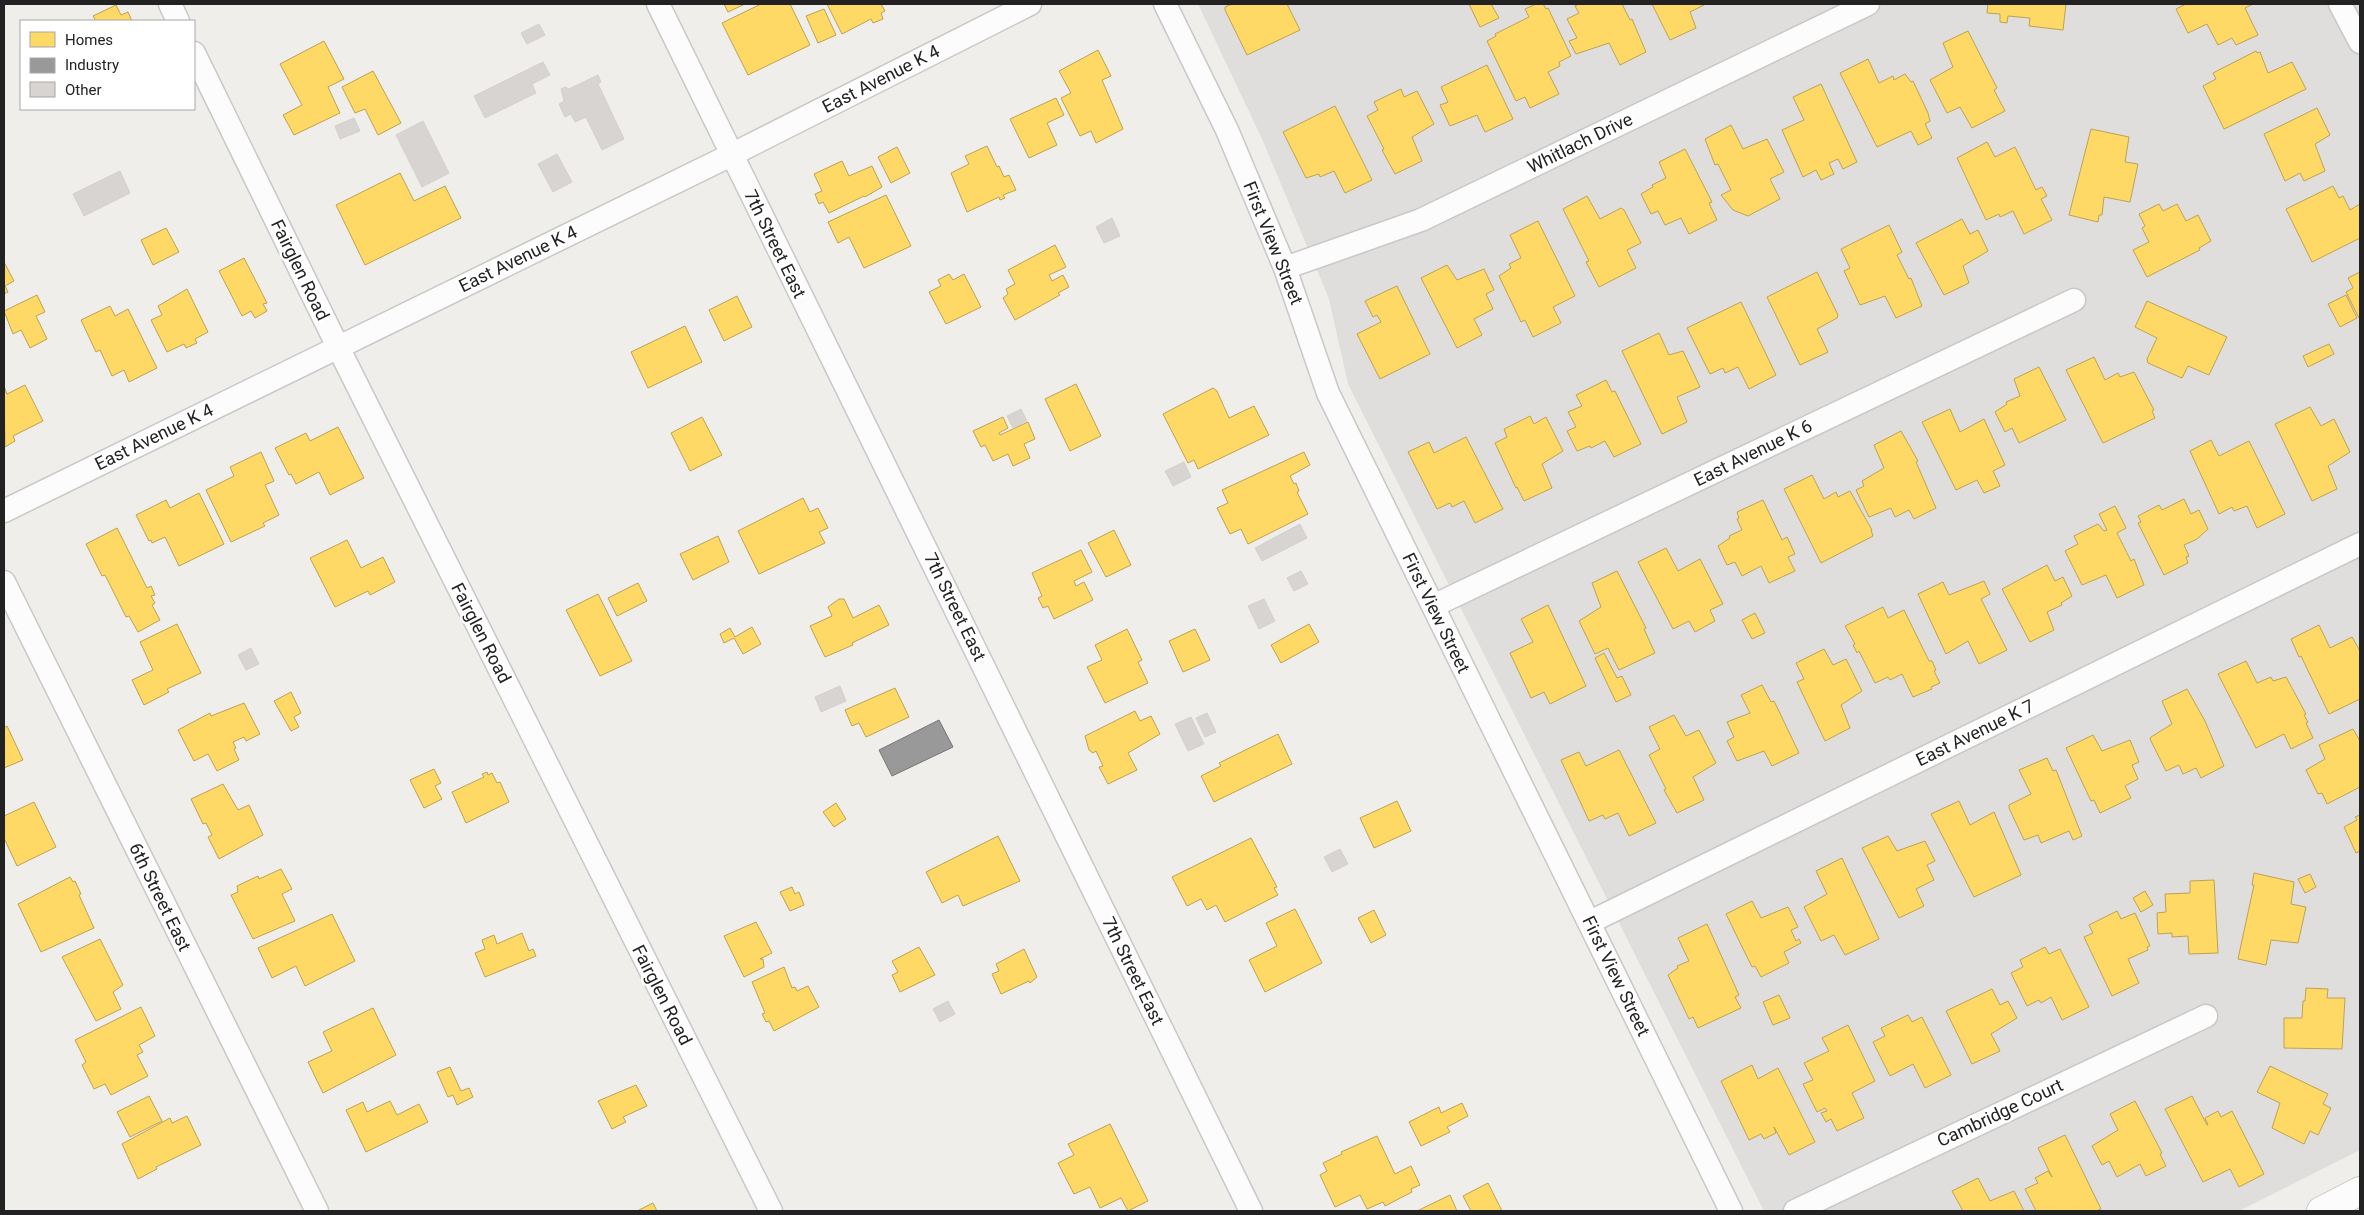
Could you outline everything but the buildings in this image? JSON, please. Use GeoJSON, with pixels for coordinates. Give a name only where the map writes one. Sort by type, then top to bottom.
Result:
{"type":"FeatureCollection","features":[{"type":"Feature","properties":{"kind":"street"},"geometry":{"type":"LineString","coordinates":[[170,4],[178,20]]}},
{"type":"Feature","properties":{"kind":"street","name":"7th Street East"},"geometry":{"type":"LineString","coordinates":[[658,4],[1251,1211]]}},
{"type":"Feature","properties":{"kind":"street","name":"East Avenue K 4"},"geometry":{"type":"LineString","coordinates":[[4,511],[731,155],[1030,4]]}},
{"type":"Feature","properties":{"kind":"street","name":"First View Street"},"geometry":{"type":"LineString","coordinates":[[1165,4],[1227,130],[1285,268],[1328,393],[1731,1211]]}},
{"type":"Feature","properties":{"kind":"street","name":"Whitlach Drive"},"geometry":{"type":"LineString","coordinates":[[1285,268],[1421,220],[1868,4]]}},
{"type":"Feature","properties":{"kind":"street"},"geometry":{"type":"LineString","coordinates":[[2340,4],[2360,42]]}},
{"type":"Feature","properties":{"kind":"street","name":"Fairglen Road"},"geometry":{"type":"LineString","coordinates":[[195,55],[338,346],[771,1211]]}},
{"type":"Feature","properties":{"kind":"street","name":"East Avenue K 6"},"geometry":{"type":"LineString","coordinates":[[1433,606],[2074,300]]}},
{"type":"Feature","properties":{"kind":"street","name":"East Avenue K 7"},"geometry":{"type":"LineString","coordinates":[[1590,922],[2360,544]]}},
{"type":"Feature","properties":{"kind":"street","name":"6th Street East"},"geometry":{"type":"LineString","coordinates":[[4,582],[317,1211]]}},
{"type":"Feature","properties":{"kind":"street","name":"Cambridge Court"},"geometry":{"type":"LineString","coordinates":[[1794,1211],[2206,1016]]}},
{"type":"Feature","properties":{"kind":"street"},"geometry":{"type":"LineString","coordinates":[[2321,1211],[2360,1191]]}},
{"type":"Feature","properties":{"kind":"shaded area"},"geometry":{"type":"Polygon","coordinates":[[[1198,4],[2360,4],[2360,1150],[2239,1211],[1764,1211],[1348,384],[1329,299],[1263,141],[1198,4]]]}}]}
